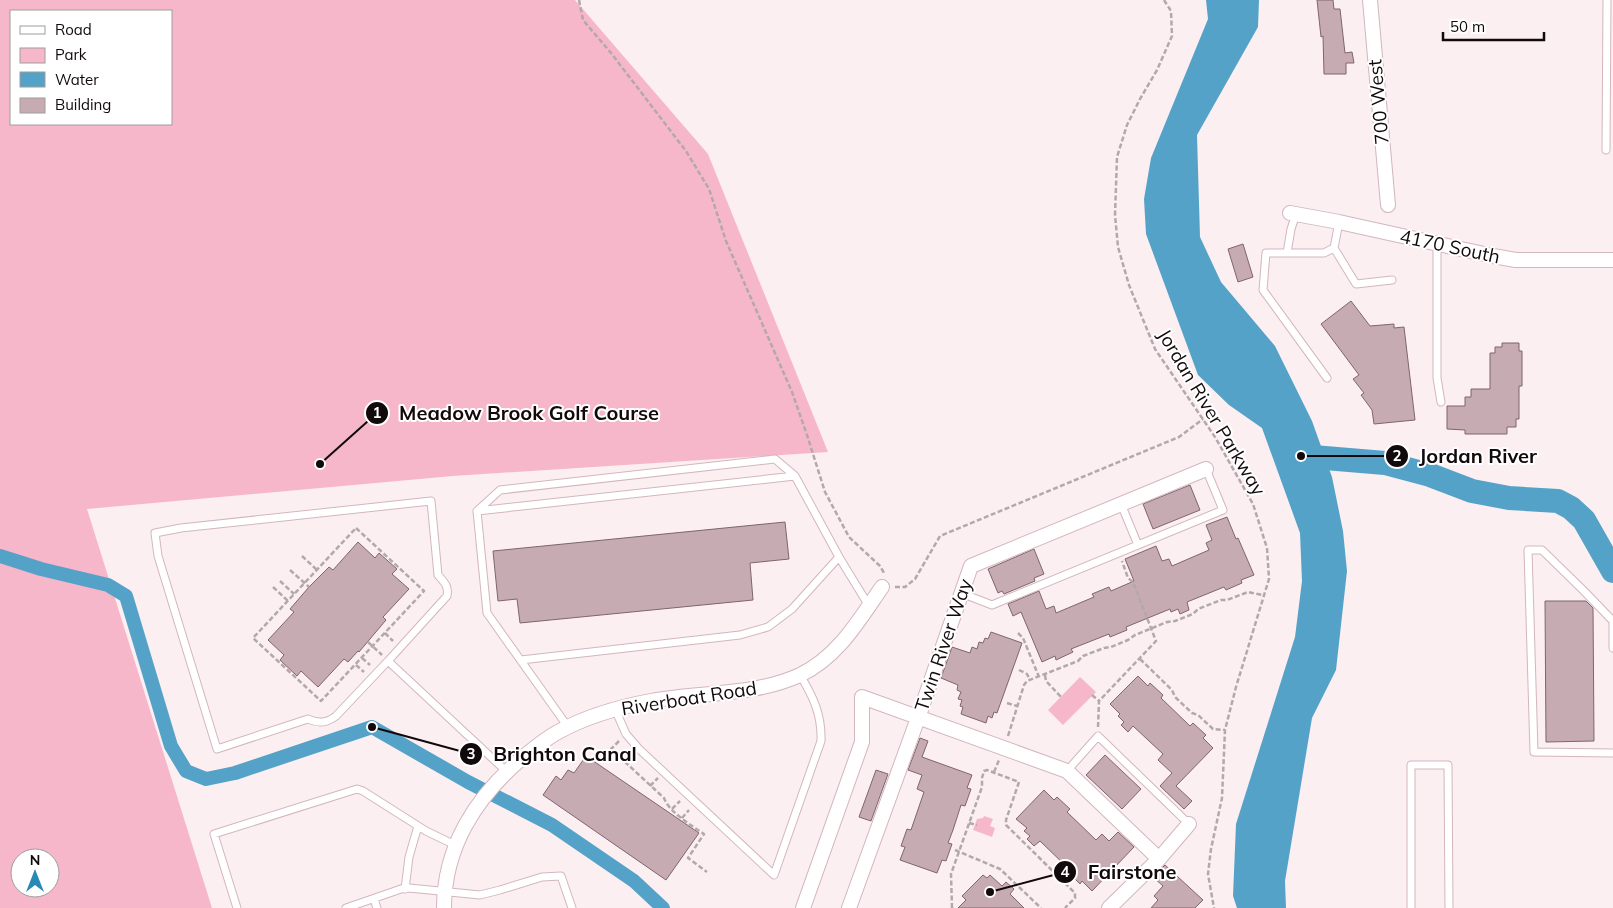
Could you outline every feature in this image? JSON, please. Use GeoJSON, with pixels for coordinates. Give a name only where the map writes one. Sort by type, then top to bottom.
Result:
{"type":"FeatureCollection","features":[{"type":"Feature","properties":{"kind":"street","name":"700 West"},"geometry":{"type":"LineString","coordinates":[[1370,0],[1388,205]]}},
{"type":"Feature","properties":{"kind":"street","name":"4170 South"},"geometry":{"type":"LineString","coordinates":[[1293,213],[1516,260],[1613,260]]}},
{"type":"Feature","properties":{"kind":"street","name":"Twin River Way"},"geometry":{"type":"LineString","coordinates":[[854,905],[970,566],[1206,469]]}},
{"type":"Feature","properties":{"kind":"street","name":"Riverboat Road"},"geometry":{"type":"LineString","coordinates":[[444,908],[447,874],[456,844],[471,815],[480,800],[506,771],[532,749],[568,727],[585,719],[616,709],[654,700],[767,686],[800,675],[819,663],[848,637],[882,588]]}},
{"type":"Feature","properties":{"kind":"street"},"geometry":{"type":"LineString","coordinates":[[803,908],[862,742],[862,697],[1067,771],[1158,859]]}},
{"type":"Feature","properties":{"kind":"street"},"geometry":{"type":"LineString","coordinates":[[1109,908],[1190,824]]}},
{"type":"Feature","properties":{"kind":"lane"},"geometry":{"type":"LineString","coordinates":[[1606,150],[1607,0]]}},
{"type":"Feature","properties":{"kind":"lane"},"geometry":{"type":"LineString","coordinates":[[1287,253],[1293,213]]}},
{"type":"Feature","properties":{"kind":"lane"},"geometry":{"type":"LineString","coordinates":[[1339,222],[1334,248],[1356,284],[1392,280]]}},
{"type":"Feature","properties":{"kind":"lane"},"geometry":{"type":"LineString","coordinates":[[1437,244],[1437,378],[1441,402]]}},
{"type":"Feature","properties":{"kind":"lane"},"geometry":{"type":"LineString","coordinates":[[1327,378],[1263,290],[1266,254],[1324,253],[1334,248]]}},
{"type":"Feature","properties":{"kind":"lane"},"geometry":{"type":"LineString","coordinates":[[477,511],[500,490],[776,459],[795,476],[838,557],[869,606]]}},
{"type":"Feature","properties":{"kind":"lane"},"geometry":{"type":"LineString","coordinates":[[961,593],[992,605],[1223,510],[1206,469]]}},
{"type":"Feature","properties":{"kind":"lane"},"geometry":{"type":"LineString","coordinates":[[477,511],[795,476]]}},
{"type":"Feature","properties":{"kind":"lane"},"geometry":{"type":"LineString","coordinates":[[431,501],[438,575],[446,583],[447,596],[388,661],[332,719],[324,722],[308,719],[217,748],[158,556],[155,533],[180,528],[431,501]]}},
{"type":"Feature","properties":{"kind":"lane"},"geometry":{"type":"LineString","coordinates":[[1122,504],[1138,545]]}},
{"type":"Feature","properties":{"kind":"lane"},"geometry":{"type":"LineString","coordinates":[[477,511],[487,613],[568,727]]}},
{"type":"Feature","properties":{"kind":"lane"},"geometry":{"type":"LineString","coordinates":[[1613,648],[1613,621],[1542,550],[1528,550],[1534,752],[1613,753]]}},
{"type":"Feature","properties":{"kind":"lane"},"geometry":{"type":"LineString","coordinates":[[521,660],[740,635],[768,626],[792,610],[838,557]]}},
{"type":"Feature","properties":{"kind":"lane"},"geometry":{"type":"LineString","coordinates":[[388,661],[506,771]]}},
{"type":"Feature","properties":{"kind":"lane"},"geometry":{"type":"LineString","coordinates":[[616,709],[626,734],[639,749],[774,875],[821,746],[820,714],[814,699],[800,675]]}},
{"type":"Feature","properties":{"kind":"lane"},"geometry":{"type":"LineString","coordinates":[[1067,771],[1098,736],[1190,824]]}},
{"type":"Feature","properties":{"kind":"lane"},"geometry":{"type":"LineString","coordinates":[[1411,908],[1411,765],[1448,765],[1449,908]]}},
{"type":"Feature","properties":{"kind":"lane"},"geometry":{"type":"LineString","coordinates":[[237,908],[214,834],[357,789],[418,826],[456,844]]}},
{"type":"Feature","properties":{"kind":"lane"},"geometry":{"type":"LineString","coordinates":[[405,889],[409,857],[418,826]]}},
{"type":"Feature","properties":{"kind":"lane"},"geometry":{"type":"LineString","coordinates":[[346,908],[405,889],[480,895],[542,877],[561,876],[572,908]]}},
{"type":"Feature","properties":{"kind":"lane"},"geometry":{"type":"LineString","coordinates":[[374,899],[377,908]]}},
{"type":"Feature","properties":{"kind":"path"},"geometry":{"type":"LineString","coordinates":[[579,0],[583,20],[686,150],[709,189],[726,241],[792,392],[825,492],[849,537],[880,566],[886,576],[882,588],[905,587],[915,578],[940,536],[1178,437],[1203,419]]}},
{"type":"Feature","properties":{"kind":"path","name":"Jordan River Parkway"},"geometry":{"type":"LineString","coordinates":[[1164,0],[1171,11],[1172,36],[1157,70],[1127,125],[1116,157],[1115,215],[1118,247],[1129,285],[1155,349],[1215,437],[1253,504],[1267,548],[1268,579],[1225,730],[1222,798],[1211,849],[1208,874],[1214,908]]}},
{"type":"Feature","properties":{"kind":"path"},"geometry":{"type":"LineString","coordinates":[[356,528],[424,591],[321,702],[253,638],[317,570],[356,528]]}},
{"type":"Feature","properties":{"kind":"path"},"geometry":{"type":"LineString","coordinates":[[1098,736],[1099,701],[1156,641],[1133,582],[1128,578],[1118,553]]}},
{"type":"Feature","properties":{"kind":"path"},"geometry":{"type":"LineString","coordinates":[[302,556],[317,570]]}},
{"type":"Feature","properties":{"kind":"path"},"geometry":{"type":"LineString","coordinates":[[290,570],[309,587]]}},
{"type":"Feature","properties":{"kind":"path"},"geometry":{"type":"LineString","coordinates":[[280,581],[294,594]]}},
{"type":"Feature","properties":{"kind":"path"},"geometry":{"type":"LineString","coordinates":[[273,587],[288,601]]}},
{"type":"Feature","properties":{"kind":"path"},"geometry":{"type":"LineString","coordinates":[[994,772],[1004,748],[1024,685],[1030,680],[1090,653],[1128,640],[1135,635],[1167,622],[1193,614],[1198,609],[1220,600],[1227,600],[1248,592],[1263,595]]}},
{"type":"Feature","properties":{"kind":"path"},"geometry":{"type":"LineString","coordinates":[[1232,593],[1234,597]]}},
{"type":"Feature","properties":{"kind":"path"},"geometry":{"type":"LineString","coordinates":[[1185,612],[1187,616]]}},
{"type":"Feature","properties":{"kind":"path"},"geometry":{"type":"LineString","coordinates":[[1018,634],[1023,638],[1039,677]]}},
{"type":"Feature","properties":{"kind":"path"},"geometry":{"type":"LineString","coordinates":[[1116,640],[1118,644]]}},
{"type":"Feature","properties":{"kind":"path"},"geometry":{"type":"LineString","coordinates":[[368,642],[388,661]]}},
{"type":"Feature","properties":{"kind":"path"},"geometry":{"type":"LineString","coordinates":[[1140,659],[1172,690],[1175,697],[1192,713],[1198,715],[1213,729],[1225,730]]}},
{"type":"Feature","properties":{"kind":"path"},"geometry":{"type":"LineString","coordinates":[[1019,670],[1026,674],[1030,680]]}},
{"type":"Feature","properties":{"kind":"path"},"geometry":{"type":"LineString","coordinates":[[1045,674],[1046,681],[1061,697]]}},
{"type":"Feature","properties":{"kind":"path"},"geometry":{"type":"LineString","coordinates":[[1092,695],[1099,701]]}},
{"type":"Feature","properties":{"kind":"path"},"geometry":{"type":"LineString","coordinates":[[1007,703],[1017,706]]}},
{"type":"Feature","properties":{"kind":"path"},"geometry":{"type":"LineString","coordinates":[[616,735],[619,741],[611,749],[664,798],[666,804],[704,834],[688,858],[707,872]]}},
{"type":"Feature","properties":{"kind":"path"},"geometry":{"type":"LineString","coordinates":[[952,908],[950,874],[982,787],[984,771],[987,770],[1019,782],[1006,823],[1007,828],[1076,896],[1065,908]]}},
{"type":"Feature","properties":{"kind":"path"},"geometry":{"type":"LineString","coordinates":[[971,802],[976,804]]}},
{"type":"Feature","properties":{"kind":"path"},"geometry":{"type":"LineString","coordinates":[[969,823],[977,826]]}},
{"type":"Feature","properties":{"kind":"path"},"geometry":{"type":"LineString","coordinates":[[1027,847],[1030,844]]}},
{"type":"Feature","properties":{"kind":"path"},"geometry":{"type":"LineString","coordinates":[[955,850],[1000,869],[1039,908]]}},
{"type":"Feature","properties":{"kind":"path"},"geometry":{"type":"LineString","coordinates":[[1063,882],[1067,878]]}},
{"type":"Feature","properties":{"kind":"path"},"geometry":{"type":"LineString","coordinates":[[1011,885],[1014,882]]}},
{"type":"Feature","properties":{"kind":"green space"},"geometry":{"type":"Polygon","coordinates":[[[0,0],[575,0],[708,154],[828,452],[453,476],[87,509],[212,908],[0,908],[0,0]]]}},
{"type":"Feature","properties":{"kind":"green space"},"geometry":{"type":"Polygon","coordinates":[[[1080,677],[1096,692],[1063,725],[1048,710],[1080,677]]]}},
{"type":"Feature","properties":{"kind":"green space"},"geometry":{"type":"Polygon","coordinates":[[[984,816],[993,819],[990,826],[995,828],[992,837],[973,830],[977,819],[984,816]]]}},
{"type":"Feature","properties":{"kind":"water"},"geometry":{"type":"Polygon","coordinates":[[[1206,0],[1259,0],[1258,27],[1197,135],[1200,237],[1221,282],[1275,346],[1312,421],[1332,477],[1343,531],[1347,571],[1336,670],[1312,718],[1285,881],[1286,908],[1237,908],[1233,896],[1236,824],[1295,637],[1302,581],[1300,533],[1262,428],[1229,405],[1198,375],[1146,234],[1144,199],[1151,158],[1208,19],[1206,0]]]}},
{"type":"Feature","properties":{"kind":"building"},"geometry":{"type":"Polygon","coordinates":[[[1317,0],[1333,0],[1334,9],[1340,9],[1345,53],[1352,52],[1354,63],[1346,63],[1346,74],[1324,74],[1323,36],[1321,37],[1317,0]]]}},
{"type":"Feature","properties":{"kind":"building"},"geometry":{"type":"Polygon","coordinates":[[[1243,244],[1253,277],[1238,282],[1228,249],[1243,244]]]}},
{"type":"Feature","properties":{"kind":"building"},"geometry":{"type":"Polygon","coordinates":[[[1351,301],[1370,326],[1394,324],[1394,328],[1404,327],[1415,420],[1374,424],[1372,410],[1361,395],[1364,393],[1353,379],[1359,375],[1321,324],[1351,301]]]}},
{"type":"Feature","properties":{"kind":"building"},"geometry":{"type":"Polygon","coordinates":[[[1502,343],[1519,343],[1519,351],[1522,351],[1522,386],[1519,386],[1519,419],[1516,419],[1516,427],[1507,427],[1507,434],[1465,434],[1465,430],[1447,429],[1447,406],[1465,406],[1465,397],[1471,397],[1471,389],[1490,389],[1490,353],[1495,353],[1495,347],[1502,347],[1502,343]]]}},
{"type":"Feature","properties":{"kind":"building"},"geometry":{"type":"Polygon","coordinates":[[[1190,485],[1200,510],[1153,529],[1143,504],[1190,485]]]}},
{"type":"Feature","properties":{"kind":"building"},"geometry":{"type":"Polygon","coordinates":[[[1227,517],[1254,575],[1241,580],[1242,583],[1226,590],[1224,587],[1187,602],[1189,610],[1180,614],[1178,609],[1171,612],[1170,609],[1126,627],[1127,630],[1110,637],[1109,634],[1071,649],[1073,652],[1056,660],[1055,656],[1042,662],[1021,612],[1013,616],[1008,604],[1039,591],[1046,609],[1054,606],[1056,613],[1094,597],[1092,594],[1109,587],[1111,591],[1134,581],[1125,559],[1156,546],[1162,561],[1169,559],[1172,566],[1209,550],[1206,543],[1212,540],[1206,525],[1227,517]]]}},
{"type":"Feature","properties":{"kind":"building"},"geometry":{"type":"Polygon","coordinates":[[[785,522],[789,559],[750,563],[753,600],[520,623],[517,599],[498,601],[493,551],[785,522]]]}},
{"type":"Feature","properties":{"kind":"building"},"geometry":{"type":"Polygon","coordinates":[[[358,542],[375,558],[379,553],[397,569],[392,574],[409,589],[383,617],[386,620],[359,652],[348,662],[344,659],[318,687],[301,671],[297,676],[280,660],[284,655],[268,640],[294,612],[290,609],[309,587],[329,567],[333,570],[358,542]]]}},
{"type":"Feature","properties":{"kind":"building"},"geometry":{"type":"Polygon","coordinates":[[[1034,549],[1044,574],[1034,578],[1035,581],[1004,594],[1002,591],[998,593],[988,569],[1034,549]]]}},
{"type":"Feature","properties":{"kind":"building"},"geometry":{"type":"Polygon","coordinates":[[[1545,601],[1586,601],[1593,608],[1594,741],[1546,742],[1545,601]]]}},
{"type":"Feature","properties":{"kind":"building"},"geometry":{"type":"Polygon","coordinates":[[[991,632],[1022,643],[997,713],[994,712],[992,718],[988,716],[986,723],[961,714],[963,707],[960,706],[962,700],[958,699],[961,692],[957,690],[958,685],[941,678],[952,647],[970,653],[972,647],[977,649],[979,642],[983,643],[985,638],[988,639],[991,632]]]}},
{"type":"Feature","properties":{"kind":"building"},"geometry":{"type":"Polygon","coordinates":[[[1138,676],[1148,686],[1150,683],[1163,695],[1161,698],[1190,726],[1193,723],[1206,735],[1203,738],[1213,748],[1176,786],[1192,801],[1184,809],[1160,786],[1172,773],[1158,760],[1163,754],[1133,726],[1128,732],[1121,725],[1124,722],[1118,716],[1120,714],[1110,704],[1138,676]]]}},
{"type":"Feature","properties":{"kind":"building"},"geometry":{"type":"Polygon","coordinates":[[[920,738],[928,741],[922,757],[972,775],[967,788],[971,789],[965,806],[961,805],[948,843],[952,844],[946,861],[942,860],[937,873],[900,860],[905,847],[901,846],[907,829],[911,830],[924,792],[917,789],[922,775],[908,770],[920,738]]]}},
{"type":"Feature","properties":{"kind":"building"},"geometry":{"type":"Polygon","coordinates":[[[1105,755],[1141,789],[1122,809],[1086,775],[1105,755]]]}},
{"type":"Feature","properties":{"kind":"building"},"geometry":{"type":"Polygon","coordinates":[[[586,756],[699,833],[666,880],[543,795],[556,776],[561,780],[568,770],[574,773],[586,756]]]}},
{"type":"Feature","properties":{"kind":"building"},"geometry":{"type":"Polygon","coordinates":[[[876,770],[888,774],[871,821],[859,817],[876,770]]]}},
{"type":"Feature","properties":{"kind":"building"},"geometry":{"type":"Polygon","coordinates":[[[1044,790],[1054,800],[1057,797],[1070,809],[1067,812],[1096,840],[1102,834],[1109,841],[1118,832],[1134,847],[1092,891],[1082,881],[1080,884],[1067,871],[1069,869],[1040,841],[1034,846],[1027,839],[1030,836],[1024,831],[1027,828],[1016,819],[1044,790]]]}},
{"type":"Feature","properties":{"kind":"building"},"geometry":{"type":"Polygon","coordinates":[[[1165,865],[1203,900],[1195,908],[1151,908],[1158,900],[1154,896],[1163,886],[1153,877],[1165,865]]]}},
{"type":"Feature","properties":{"kind":"building"},"geometry":{"type":"Polygon","coordinates":[[[983,875],[987,878],[990,875],[1002,886],[1006,882],[1014,889],[1010,894],[1024,908],[958,908],[966,900],[962,896],[983,875]]]}},
{"type":"Feature","properties":{"kind":"waterway"},"geometry":{"type":"LineString","coordinates":[[1301,456],[1385,463],[1430,475],[1472,491],[1509,498],[1558,501],[1571,508],[1584,520],[1613,571]]}},
{"type":"Feature","properties":{"kind":"waterway"},"geometry":{"type":"LineString","coordinates":[[0,556],[41,569],[108,585],[126,596],[171,746],[186,771],[206,779],[235,773],[372,727],[468,782],[552,825],[634,881],[663,908]]}},
{"type":"Feature","properties":{"kind":"place","name":"Jordan River"},"geometry":{"type":"Point","coordinates":[1301,456]}},
{"type":"Feature","properties":{"kind":"place","name":"Meadow Brook Golf Course"},"geometry":{"type":"Point","coordinates":[320,464]}},
{"type":"Feature","properties":{"kind":"place","name":"Brighton Canal"},"geometry":{"type":"Point","coordinates":[372,727]}},
{"type":"Feature","properties":{"kind":"place","name":"Fairstone"},"geometry":{"type":"Point","coordinates":[990,892]}}]}
